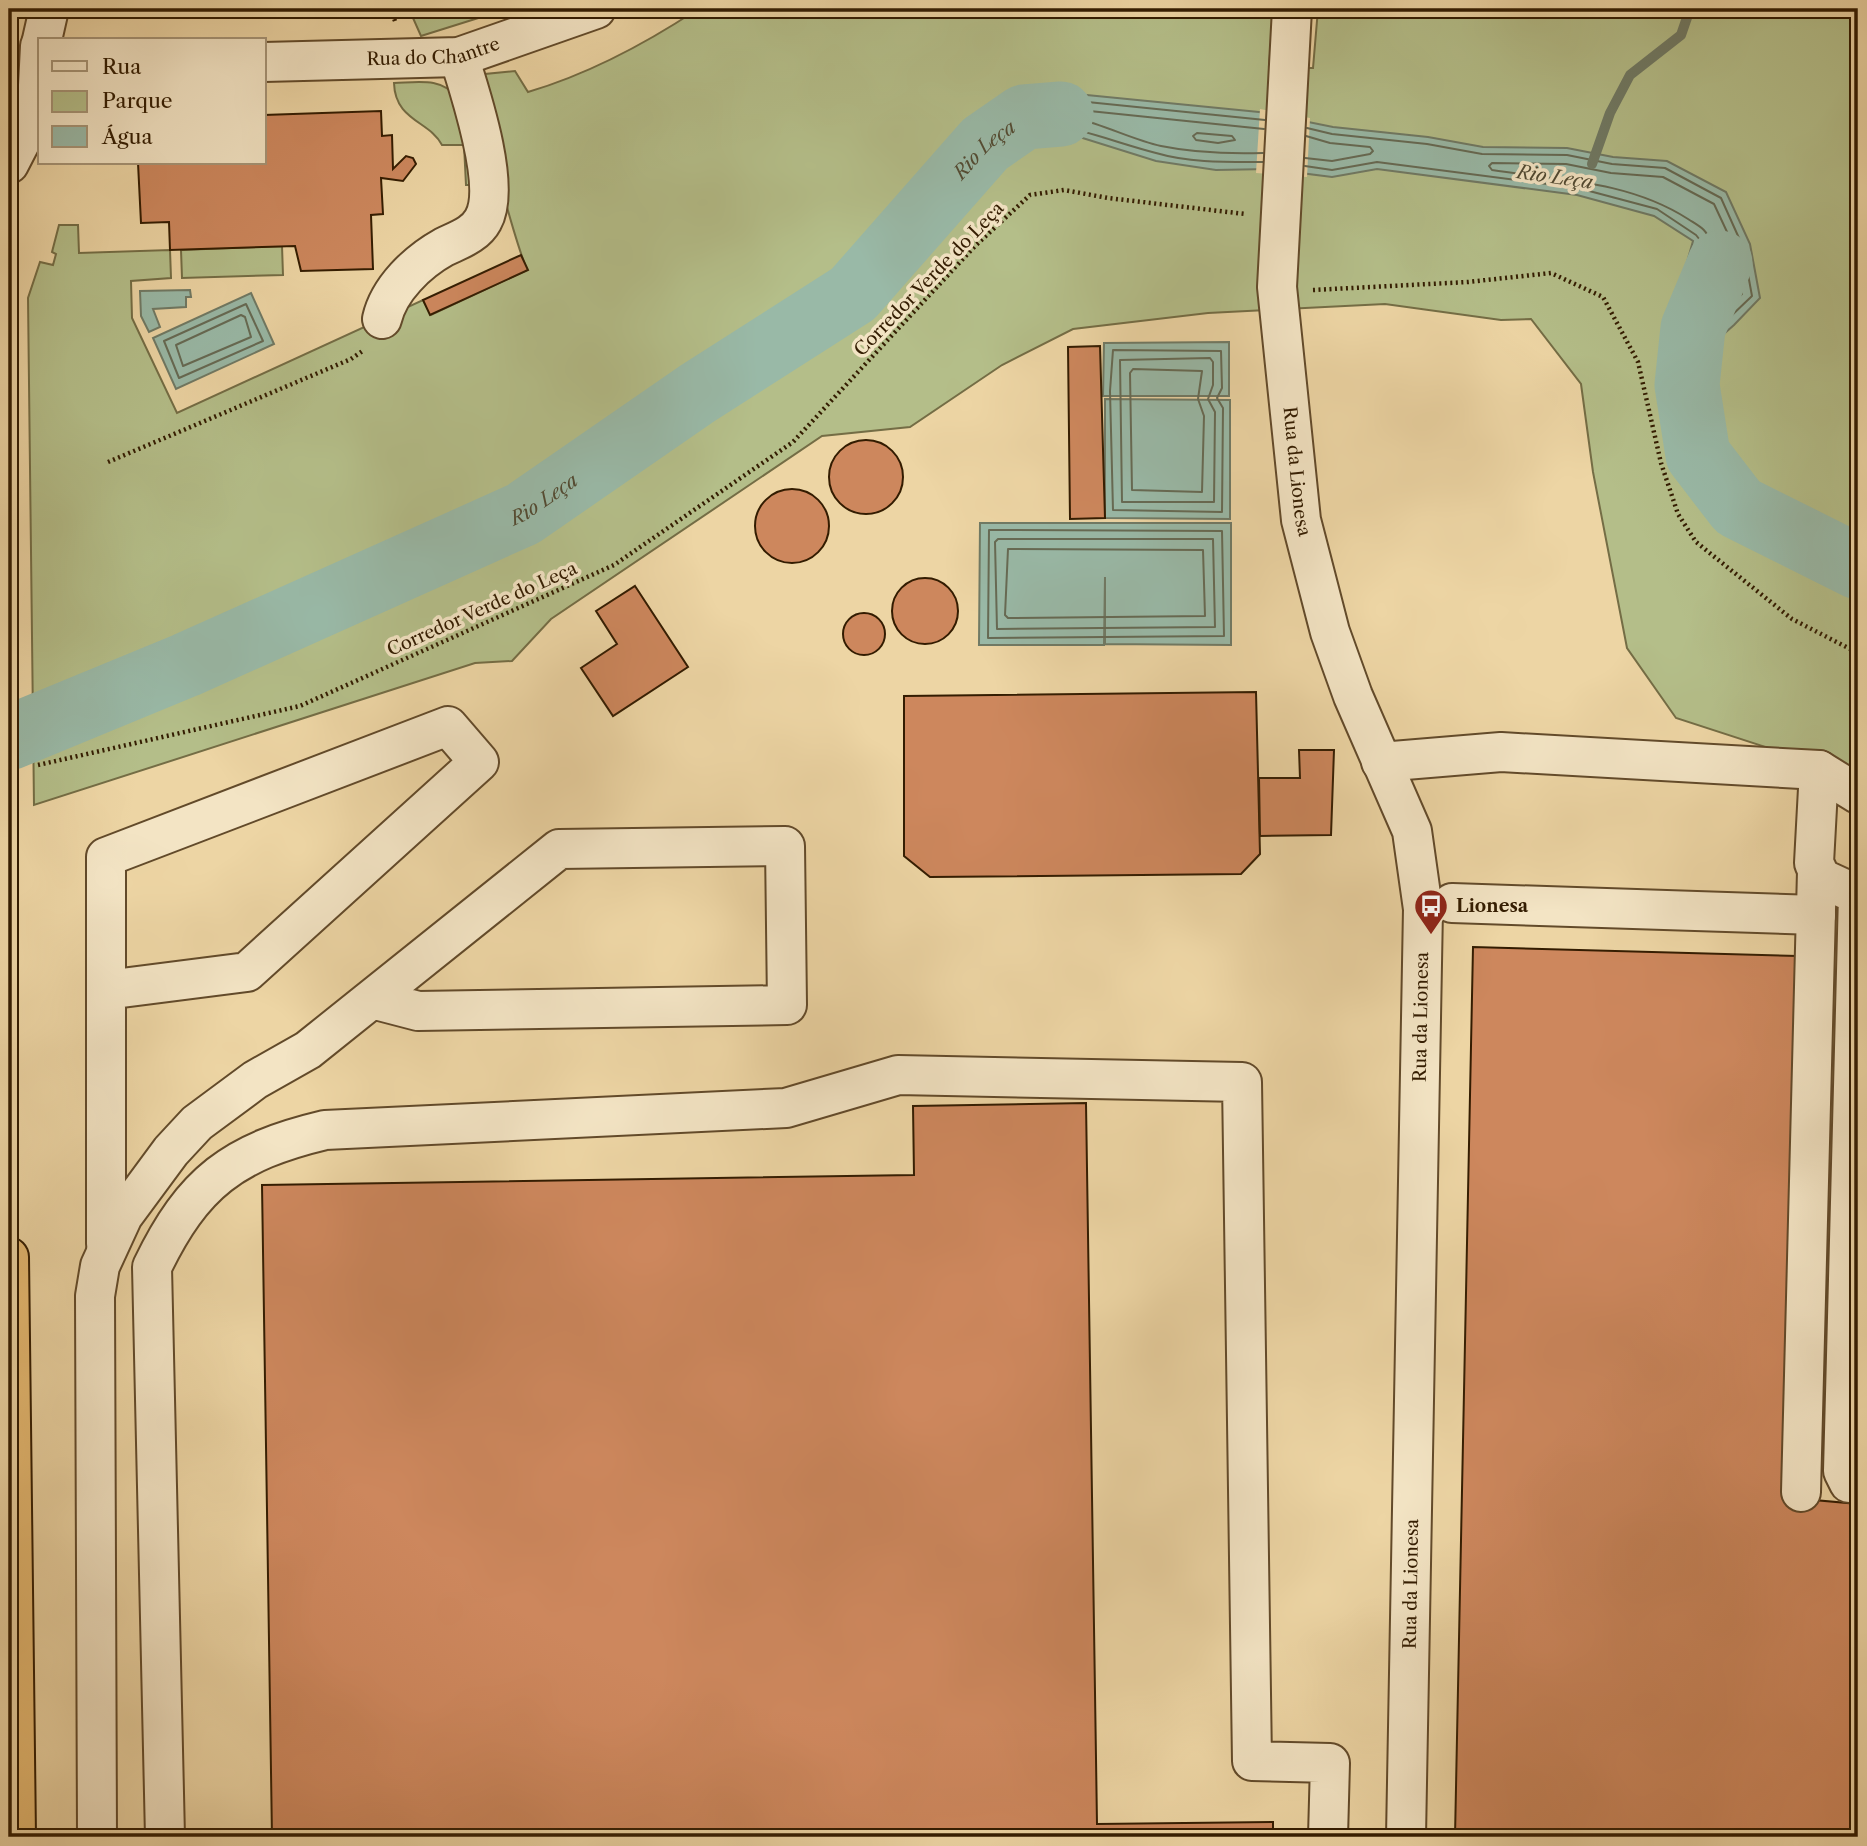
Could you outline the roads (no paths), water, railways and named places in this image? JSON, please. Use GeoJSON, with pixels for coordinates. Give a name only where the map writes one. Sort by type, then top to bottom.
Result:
{"type":"FeatureCollection","features":[{"type":"Feature","properties":{"kind":"highway"},"geometry":{"type":"LineString","coordinates":[[9,1257],[16,1837]]}},
{"type":"Feature","properties":{"kind":"street","name":"Rua do Chantre"},"geometry":{"type":"LineString","coordinates":[[266,62],[459,57],[596,9]]}},
{"type":"Feature","properties":{"kind":"street","name":"Rua da Lionesa"},"geometry":{"type":"LineString","coordinates":[[1292,9],[1277,287],[1301,520],[1330,632],[1381,762],[1412,831],[1423,909],[1406,1837]]}},
{"type":"Feature","properties":{"kind":"street"},"geometry":{"type":"LineString","coordinates":[[382,319],[391,295],[411,272],[441,249],[474,232],[485,218],[488,196],[483,142],[459,57]]}},
{"type":"Feature","properties":{"kind":"street"},"geometry":{"type":"LineString","coordinates":[[9,164],[38,107]]}},
{"type":"Feature","properties":{"kind":"street"},"geometry":{"type":"LineString","coordinates":[[106,990],[247,972],[480,762],[448,726],[106,858],[106,990],[106,1253]]}},
{"type":"Feature","properties":{"kind":"street"},"geometry":{"type":"LineString","coordinates":[[1381,762],[1501,752],[1819,770],[1858,794]]}},
{"type":"Feature","properties":{"kind":"street"},"geometry":{"type":"LineString","coordinates":[[1819,770],[1814,863],[1821,878],[1858,895],[1843,1471],[1849,1483],[1858,1483]]}},
{"type":"Feature","properties":{"kind":"street"},"geometry":{"type":"LineString","coordinates":[[97,1837],[95,1296],[100,1266],[122,1216],[171,1150],[197,1124],[256,1080],[308,1050],[559,849],[785,846],[786,1004],[418,1011],[372,999]]}},
{"type":"Feature","properties":{"kind":"street"},"geometry":{"type":"LineString","coordinates":[[1801,1492],[1817,871]]}},
{"type":"Feature","properties":{"kind":"street"},"geometry":{"type":"LineString","coordinates":[[1452,903],[1816,915]]}},
{"type":"Feature","properties":{"kind":"street"},"geometry":{"type":"LineString","coordinates":[[165,1837],[152,1267],[172,1225],[196,1193],[259,1149],[325,1130],[786,1108],[898,1074],[1242,1082],[1252,1761],[1330,1763],[1328,1837]]}},
{"type":"Feature","properties":{"kind":"water"},"geometry":{"type":"Polygon","coordinates":[[[1036,90],[1259,112],[1333,127],[1428,137],[1483,147],[1567,148],[1613,157],[1667,161],[1726,192],[1750,244],[1760,298],[1709,347],[1673,347],[1676,301],[1693,241],[1654,216],[1577,195],[1377,169],[1332,177],[1269,169],[1216,170],[1156,161],[1073,135],[1042,131],[993,175],[976,129],[1036,90]]]}},
{"type":"Feature","properties":{"kind":"water"},"geometry":{"type":"Polygon","coordinates":[[[190,290],[191,297],[186,297],[186,307],[153,309],[160,327],[149,332],[141,316],[140,291],[190,290]]]}},
{"type":"Feature","properties":{"kind":"water"},"geometry":{"type":"Polygon","coordinates":[[[251,293],[274,344],[176,389],[153,338],[251,293]]]}},
{"type":"Feature","properties":{"kind":"water"},"geometry":{"type":"Polygon","coordinates":[[[1229,342],[1229,396],[1103,396],[1104,343],[1229,342]]]}},
{"type":"Feature","properties":{"kind":"water"},"geometry":{"type":"Polygon","coordinates":[[[1105,399],[1230,400],[1230,519],[1105,518],[1105,399]]]}},
{"type":"Feature","properties":{"kind":"water"},"geometry":{"type":"Polygon","coordinates":[[[980,523],[1231,523],[1231,645],[1105,644],[1105,577],[1104,645],[979,645],[980,523]]]}},
{"type":"Feature","properties":{"kind":"waterway"},"geometry":{"type":"LineString","coordinates":[[1592,164],[1610,113],[1630,75],[1681,35],[1690,9]]}},
{"type":"Feature","properties":{"kind":"waterway","name":"Rio Leça"},"geometry":{"type":"LineString","coordinates":[[9,738],[186,665],[523,514],[698,393],[853,294],[985,144],[1024,117],[1061,114]]}},
{"type":"Feature","properties":{"kind":"waterway","name":"Rio Leça"},"geometry":{"type":"LineString","coordinates":[[1720,263],[1693,328],[1687,385],[1698,455],[1738,507],[1858,567]]}},
{"type":"Feature","properties":{"kind":"place","name":"Lionesa"},"geometry":{"type":"Point","coordinates":[1431,936]}}]}
